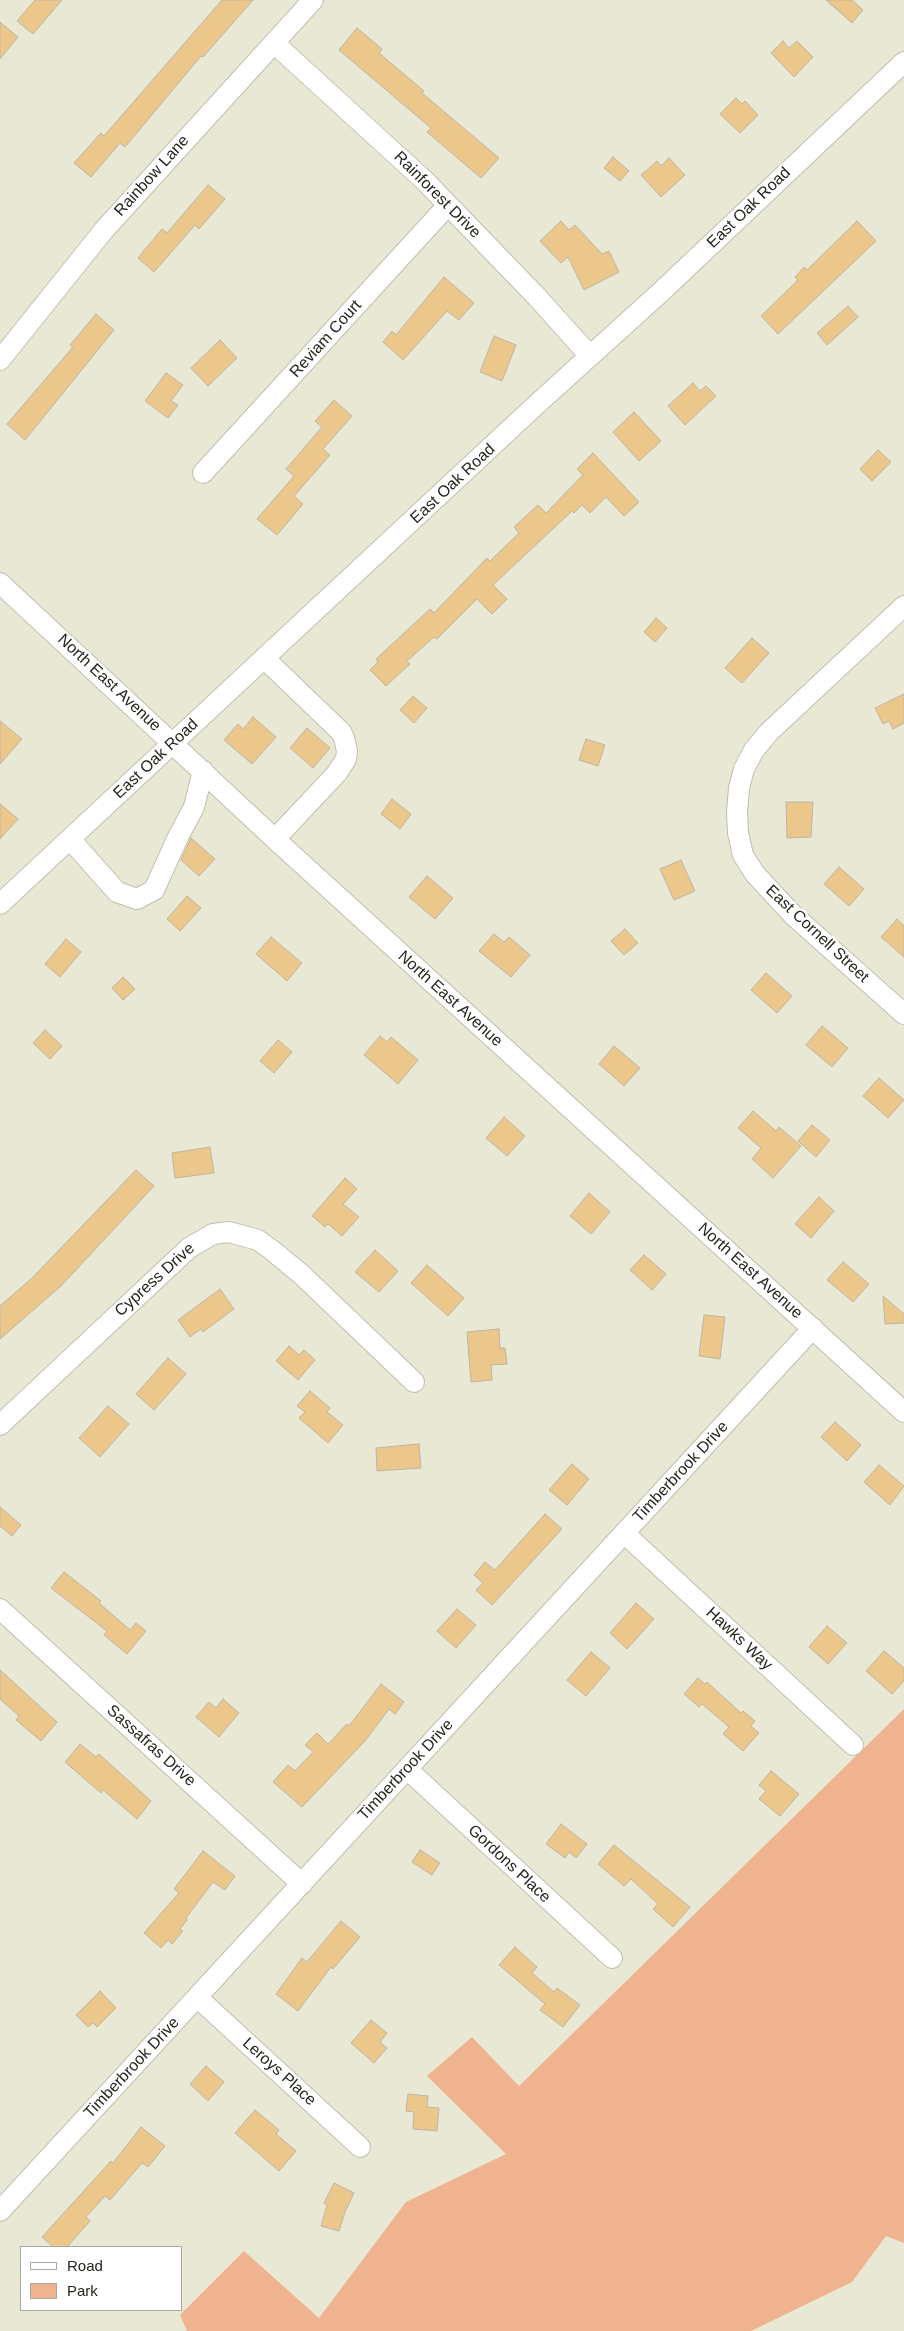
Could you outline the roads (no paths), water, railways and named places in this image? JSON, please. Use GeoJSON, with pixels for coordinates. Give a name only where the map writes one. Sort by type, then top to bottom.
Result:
{"type":"FeatureCollection","features":[{"type":"Feature","properties":{"kind":"street","name":"Rainbow Lane"},"geometry":{"type":"LineString","coordinates":[[0,360],[104,230],[313,0]]}},
{"type":"Feature","properties":{"kind":"street","name":"Rainforest Drive"},"geometry":{"type":"LineString","coordinates":[[274,43],[425,181],[537,297],[590,356]]}},
{"type":"Feature","properties":{"kind":"street","name":"East Oak Road"},"geometry":{"type":"LineString","coordinates":[[0,904],[904,62]]}},
{"type":"Feature","properties":{"kind":"street","name":"Reviam Court"},"geometry":{"type":"LineString","coordinates":[[203,473],[448,205]]}},
{"type":"Feature","properties":{"kind":"street","name":"North East Avenue"},"geometry":{"type":"LineString","coordinates":[[0,583],[275,839],[904,1410]]}},
{"type":"Feature","properties":{"kind":"street","name":"East Cornell Street"},"geometry":{"type":"LineString","coordinates":[[902,612],[769,732],[754,750],[744,769],[739,788],[737,812],[738,834],[743,855],[755,874],[793,915],[904,1014]]}},
{"type":"Feature","properties":{"kind":"street"},"geometry":{"type":"LineString","coordinates":[[265,659],[340,732],[344,738],[346,751],[346,759],[337,774],[275,839]]}},
{"type":"Feature","properties":{"kind":"street"},"geometry":{"type":"LineString","coordinates":[[70,839],[117,892],[137,899],[154,890],[194,807],[203,772]]}},
{"type":"Feature","properties":{"kind":"street","name":"Cypress Drive"},"geometry":{"type":"LineString","coordinates":[[0,1425],[189,1248],[213,1234],[229,1232],[258,1240],[273,1251],[302,1275],[414,1382]]}},
{"type":"Feature","properties":{"kind":"street","name":"Timberbrook Drive"},"geometry":{"type":"LineString","coordinates":[[3,2202],[302,1884],[813,1328]]}},
{"type":"Feature","properties":{"kind":"street","name":"Hawks Way"},"geometry":{"type":"LineString","coordinates":[[624,1533],[853,1745]]}},
{"type":"Feature","properties":{"kind":"street","name":"Sassafras Drive"},"geometry":{"type":"LineString","coordinates":[[0,1609],[302,1884]]}},
{"type":"Feature","properties":{"kind":"street","name":"Gordons Place"},"geometry":{"type":"LineString","coordinates":[[407,1769],[612,1958]]}},
{"type":"Feature","properties":{"kind":"street","name":"Leroys Place"},"geometry":{"type":"LineString","coordinates":[[197,1997],[360,2146]]}}]}
